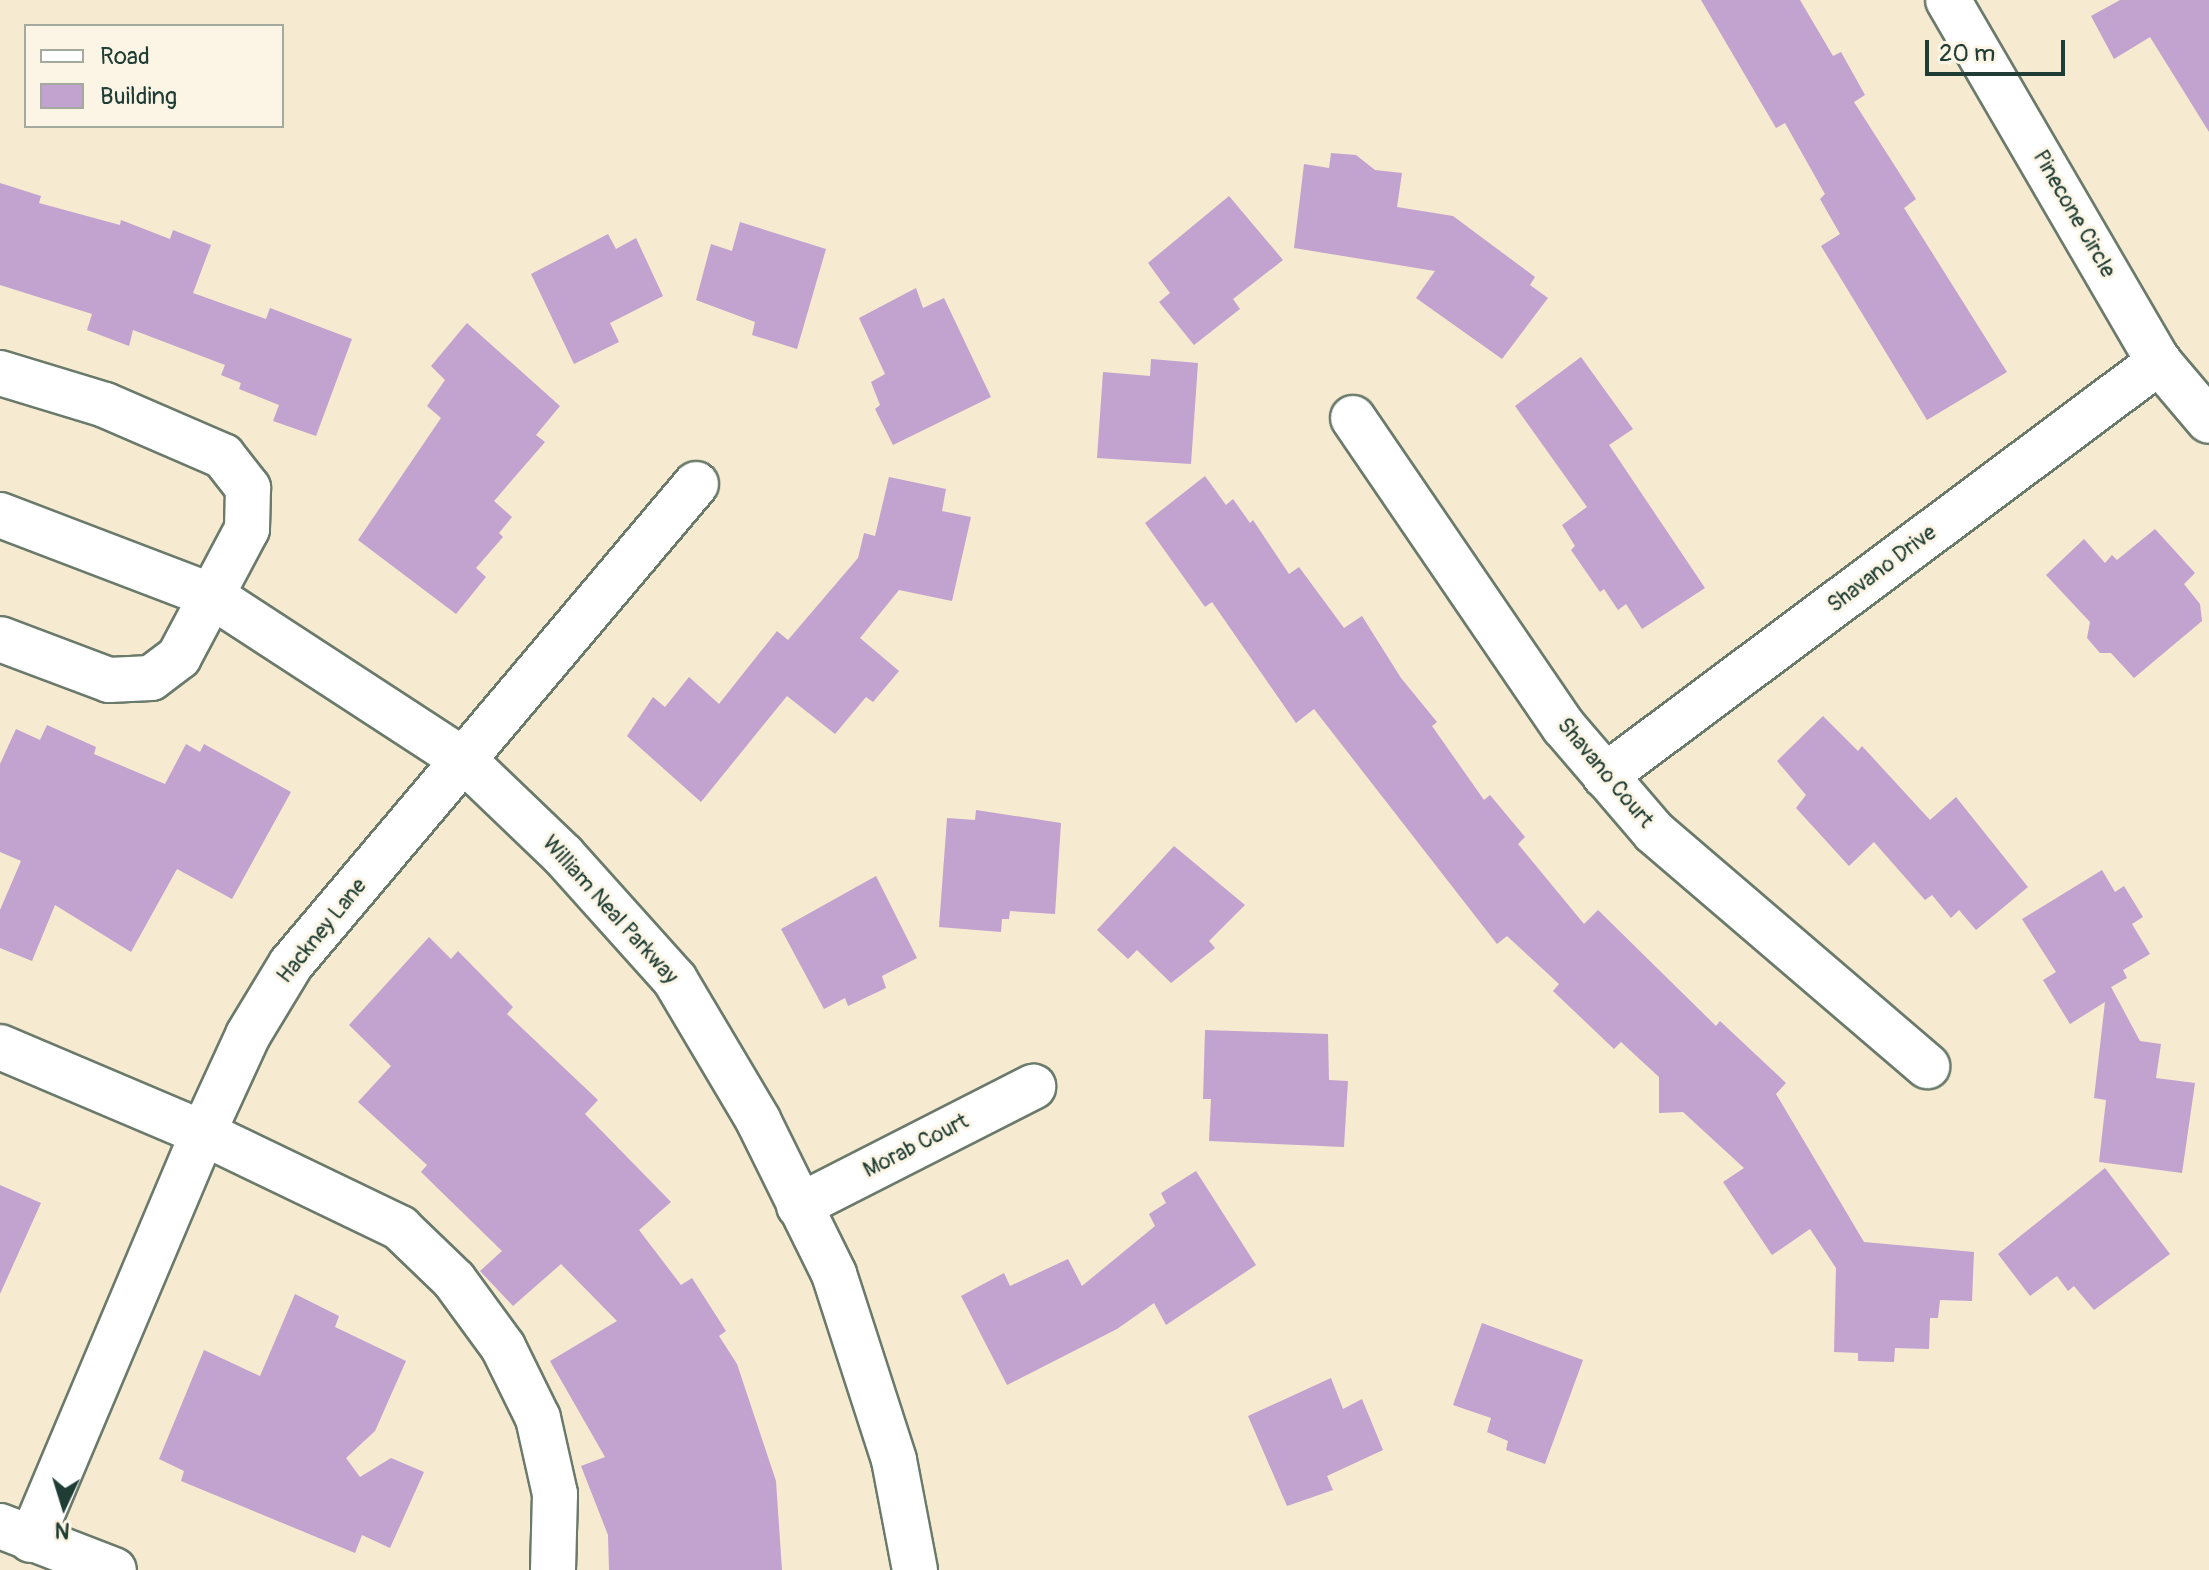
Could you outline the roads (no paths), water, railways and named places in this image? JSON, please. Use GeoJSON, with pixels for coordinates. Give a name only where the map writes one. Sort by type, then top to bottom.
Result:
{"type":"FeatureCollection","features":[{"type":"Feature","properties":{"kind":"street","name":"Pinecone Circle"},"geometry":{"type":"LineString","coordinates":[[1948,0],[2159,362],[2209,421]]}},
{"type":"Feature","properties":{"kind":"street","name":"Shavano Drive"},"geometry":{"type":"LineString","coordinates":[[1605,776],[2159,362]]}},
{"type":"Feature","properties":{"kind":"street"},"geometry":{"type":"LineString","coordinates":[[0,373],[105,405],[223,456],[248,488],[247,529],[179,657],[151,678],[109,680],[0,639]]}},
{"type":"Feature","properties":{"kind":"street","name":"Shavano Court"},"geometry":{"type":"LineString","coordinates":[[1353,418],[1564,727],[1654,832],[1927,1066]]}},
{"type":"Feature","properties":{"kind":"street","name":"Hackney Lane"},"geometry":{"type":"LineString","coordinates":[[15,1533],[248,1035],[291,964],[696,484]]}},
{"type":"Feature","properties":{"kind":"street","name":"William Neal Parkway"},"geometry":{"type":"LineString","coordinates":[[0,515],[212,596],[464,760],[563,855],[675,980],[758,1120],[834,1274],[894,1460],[915,1570]]}},
{"type":"Feature","properties":{"kind":"street"},"geometry":{"type":"LineString","coordinates":[[0,1047],[203,1133],[400,1228],[454,1280],[503,1347],[538,1418],[555,1494],[553,1570]]}},
{"type":"Feature","properties":{"kind":"street","name":"Morab Court"},"geometry":{"type":"LineString","coordinates":[[799,1206],[1033,1087]]}},
{"type":"Feature","properties":{"kind":"street"},"geometry":{"type":"LineString","coordinates":[[15,1533],[114,1570]]}}]}
